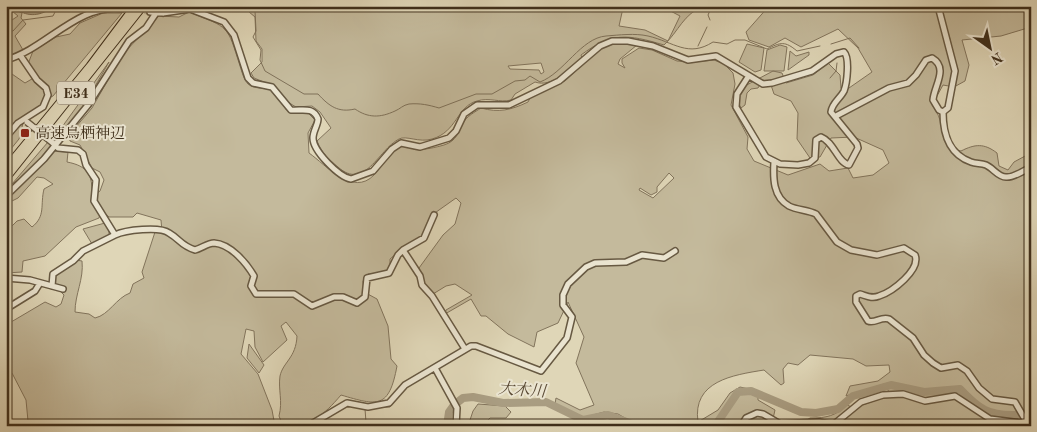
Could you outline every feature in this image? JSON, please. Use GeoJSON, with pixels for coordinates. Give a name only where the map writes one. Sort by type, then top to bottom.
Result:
{"type":"FeatureCollection","features":[{"type":"Feature","properties":{"kind":"highway","name":"E34"},"geometry":{"type":"LineString","coordinates":[[6,168],[90,66],[135,6]]}},
{"type":"Feature","properties":{"kind":"highway","name":"E34"},"geometry":{"type":"LineString","coordinates":[[6,178],[143,6]]}},
{"type":"Feature","properties":{"kind":"street"},"geometry":{"type":"LineString","coordinates":[[163,13],[166,6]]}},
{"type":"Feature","properties":{"kind":"street"},"geometry":{"type":"LineString","coordinates":[[938,6],[955,70],[948,108],[944,112],[944,130],[948,144],[969,162],[987,166],[1007,177],[1031,168]]}},
{"type":"Feature","properties":{"kind":"street"},"geometry":{"type":"LineString","coordinates":[[6,60],[20,55],[93,12],[108,8],[122,9]]}},
{"type":"Feature","properties":{"kind":"street"},"geometry":{"type":"LineString","coordinates":[[6,196],[88,104],[129,41],[146,28],[153,12],[163,13],[190,9],[228,26],[234,35],[248,78],[253,83],[272,87],[287,108],[291,110],[306,109],[314,112],[318,119],[313,137],[316,151],[344,177],[351,179],[373,171],[392,149],[401,143],[420,147],[449,138],[456,131],[464,114],[471,108],[484,104],[508,104],[559,81],[600,46],[612,41],[628,41],[653,46],[688,60],[716,56],[731,63],[748,77],[762,84],[778,82],[812,71],[836,54],[844,52],[848,62],[845,88],[831,109],[831,112],[836,116],[858,148],[849,165],[846,166],[830,142],[821,137],[816,140],[815,158],[809,163],[798,165],[774,162],[762,152],[736,107],[737,94],[748,77]]}},
{"type":"Feature","properties":{"kind":"street"},"geometry":{"type":"LineString","coordinates":[[6,137],[18,123],[26,121],[43,107],[48,92],[37,80],[20,55]]}},
{"type":"Feature","properties":{"kind":"street"},"geometry":{"type":"LineString","coordinates":[[836,116],[889,88],[908,82],[916,75],[926,60],[932,58],[938,62],[941,70],[933,100],[939,110],[944,112]]}},
{"type":"Feature","properties":{"kind":"street"},"geometry":{"type":"LineString","coordinates":[[26,121],[54,144],[64,149],[78,150],[82,154],[86,165],[96,180],[94,201],[115,235]]}},
{"type":"Feature","properties":{"kind":"street"},"geometry":{"type":"LineString","coordinates":[[741,426],[746,418],[757,413],[763,414],[780,424],[819,422],[833,425],[860,402],[892,393],[903,394],[925,401],[955,396],[990,420],[1015,422],[1023,420],[1015,402],[992,399],[979,388],[967,371],[958,365],[941,368],[933,363],[924,355],[913,338],[889,319],[868,321],[856,302],[856,296],[860,294],[869,298],[879,297],[898,286],[915,265],[915,255],[904,248],[873,255],[844,248],[831,235],[816,214],[790,206],[785,202],[773,182],[774,162]]}},
{"type":"Feature","properties":{"kind":"street"},"geometry":{"type":"LineString","coordinates":[[52,286],[53,274],[73,261],[83,250],[115,235],[131,231],[160,230],[171,233],[180,243],[196,250],[208,244],[218,244],[244,262],[254,276],[251,286],[256,294],[294,294],[312,306],[334,297],[343,297],[357,303],[365,297],[366,278],[389,273],[398,255],[424,238],[434,215]]}},
{"type":"Feature","properties":{"kind":"street"},"geometry":{"type":"LineString","coordinates":[[403,250],[420,276],[422,285],[432,296],[465,349]]}},
{"type":"Feature","properties":{"kind":"street"},"geometry":{"type":"LineString","coordinates":[[308,426],[347,403],[368,407],[389,404],[405,385],[465,349],[476,346],[541,370],[570,332],[572,317],[563,305],[563,295],[568,284],[577,273],[594,263],[626,262],[642,255],[664,258],[674,252]]}},
{"type":"Feature","properties":{"kind":"street"},"geometry":{"type":"LineString","coordinates":[[6,278],[40,283],[63,289]]}},
{"type":"Feature","properties":{"kind":"street"},"geometry":{"type":"LineString","coordinates":[[6,309],[35,291],[40,283]]}},
{"type":"Feature","properties":{"kind":"street"},"geometry":{"type":"LineString","coordinates":[[435,368],[457,408],[456,426]]}},
{"type":"Feature","properties":{"kind":"shaded area"},"geometry":{"type":"Polygon","coordinates":[[[6,6],[22,13],[21,18],[26,24],[15,36],[23,50],[6,58],[6,24],[18,16],[6,6]]]}},
{"type":"Feature","properties":{"kind":"shaded area"},"geometry":{"type":"Polygon","coordinates":[[[10,6],[49,6],[47,11],[32,15],[23,13],[10,6]]]}},
{"type":"Feature","properties":{"kind":"shaded area"},"geometry":{"type":"Polygon","coordinates":[[[242,6],[640,6],[623,8],[619,26],[645,30],[668,41],[664,45],[630,37],[620,37],[602,42],[581,55],[582,58],[578,62],[554,80],[541,83],[535,82],[515,94],[511,100],[481,100],[470,104],[447,131],[440,136],[427,140],[399,139],[391,144],[364,172],[356,174],[348,173],[338,167],[321,149],[317,141],[331,128],[320,112],[312,106],[296,107],[286,101],[276,87],[254,78],[251,73],[262,62],[262,49],[256,41],[255,17],[242,6]],[[541,63],[508,66],[510,69],[539,70],[541,74],[544,72],[541,63]]]}},
{"type":"Feature","properties":{"kind":"shaded area"},"geometry":{"type":"Polygon","coordinates":[[[661,6],[704,6],[686,18],[668,41],[680,16],[661,6]]]}},
{"type":"Feature","properties":{"kind":"shaded area"},"geometry":{"type":"Polygon","coordinates":[[[769,6],[935,6],[947,50],[952,51],[940,6],[1031,6],[1031,27],[1001,36],[962,40],[969,65],[965,81],[954,87],[943,85],[932,105],[936,110],[949,148],[961,151],[975,146],[988,147],[997,153],[999,166],[1008,170],[1014,162],[1027,155],[1031,160],[1031,426],[792,426],[801,424],[810,418],[830,416],[839,412],[847,405],[854,408],[891,395],[884,384],[846,396],[850,386],[878,381],[890,372],[889,365],[866,366],[853,359],[810,355],[798,365],[788,363],[783,369],[784,383],[781,385],[764,370],[740,374],[717,382],[701,397],[698,408],[698,422],[718,410],[730,393],[740,387],[758,391],[758,400],[775,410],[772,423],[776,426],[639,426],[618,414],[604,412],[582,418],[555,404],[556,398],[580,410],[594,405],[576,363],[584,337],[568,302],[558,323],[537,332],[534,347],[508,334],[486,316],[481,316],[471,299],[445,314],[446,310],[472,295],[455,284],[446,286],[433,294],[423,285],[419,268],[443,235],[455,224],[461,203],[456,198],[432,215],[422,237],[404,247],[390,259],[390,268],[385,273],[368,274],[363,281],[364,292],[377,299],[388,326],[391,359],[397,366],[390,390],[386,397],[380,401],[364,401],[341,395],[328,409],[309,422],[293,426],[283,426],[279,416],[281,405],[280,376],[292,355],[297,336],[286,322],[281,326],[287,340],[263,362],[255,347],[254,331],[246,329],[241,354],[258,374],[272,410],[275,426],[25,426],[28,421],[26,400],[12,373],[6,373],[6,325],[45,302],[56,307],[61,304],[64,295],[55,286],[54,276],[76,260],[82,261],[82,268],[75,312],[89,314],[95,318],[104,314],[125,295],[130,293],[133,284],[144,278],[142,272],[155,232],[162,232],[161,220],[137,213],[133,217],[109,217],[101,210],[99,218],[76,227],[45,256],[23,261],[22,272],[6,273],[6,232],[17,221],[24,219],[32,227],[36,223],[42,210],[44,189],[53,184],[44,178],[37,177],[18,198],[6,204],[6,200],[54,151],[68,152],[67,162],[80,166],[88,173],[92,197],[100,191],[104,180],[100,172],[92,168],[80,145],[70,141],[69,135],[92,108],[122,55],[159,16],[179,17],[189,12],[220,25],[229,35],[242,73],[248,84],[273,91],[287,111],[308,113],[315,120],[308,133],[309,153],[340,177],[357,183],[366,181],[374,175],[392,153],[402,146],[421,150],[444,145],[452,141],[467,118],[481,108],[505,110],[528,102],[530,98],[565,81],[603,46],[612,43],[637,45],[620,59],[618,64],[625,68],[622,59],[639,48],[652,50],[677,61],[714,60],[724,64],[733,73],[735,84],[731,105],[748,137],[747,149],[754,161],[788,175],[820,164],[829,171],[848,168],[853,178],[873,175],[889,163],[883,150],[854,137],[831,138],[820,157],[810,158],[797,139],[798,113],[791,101],[774,94],[770,82],[762,81],[758,88],[751,89],[747,93],[745,105],[741,108],[737,100],[743,87],[773,71],[782,73],[786,83],[813,75],[828,63],[840,75],[841,88],[849,88],[872,72],[858,48],[838,29],[801,47],[785,38],[769,47],[749,40],[746,32],[769,6]],[[669,173],[657,187],[657,192],[651,195],[640,188],[639,190],[653,198],[674,178],[669,173]]]}},
{"type":"Feature","properties":{"kind":"shaded area"},"geometry":{"type":"Polygon","coordinates":[[[103,13],[122,13],[53,96],[43,101],[37,109],[24,119],[19,139],[6,155],[6,75],[12,74],[25,83],[37,76],[28,64],[33,51],[56,37],[70,34],[80,23],[103,13]]]}},
{"type":"Feature","properties":{"kind":"shaded area"},"geometry":{"type":"Polygon","coordinates":[[[747,44],[764,48],[761,70],[755,72],[739,62],[747,44]]]}},
{"type":"Feature","properties":{"kind":"shaded area"},"geometry":{"type":"Polygon","coordinates":[[[780,45],[787,47],[784,71],[764,71],[767,50],[780,45]]]}},
{"type":"Feature","properties":{"kind":"shaded area"},"geometry":{"type":"Polygon","coordinates":[[[790,51],[796,56],[809,52],[809,55],[788,70],[790,51]]]}},
{"type":"Feature","properties":{"kind":"shaded area"},"geometry":{"type":"Polygon","coordinates":[[[109,62],[86,102],[61,134],[62,127],[109,62]]]}},
{"type":"Feature","properties":{"kind":"shaded area"},"geometry":{"type":"Polygon","coordinates":[[[48,142],[52,146],[23,177],[12,184],[48,142]]]}},
{"type":"Feature","properties":{"kind":"shaded area"},"geometry":{"type":"Polygon","coordinates":[[[105,223],[109,231],[109,237],[92,244],[83,229],[105,223]]]}},
{"type":"Feature","properties":{"kind":"shaded area"},"geometry":{"type":"Polygon","coordinates":[[[249,344],[264,365],[259,373],[247,358],[249,344]]]}},
{"type":"Feature","properties":{"kind":"shaded area"},"geometry":{"type":"Polygon","coordinates":[[[478,404],[505,406],[511,412],[506,418],[490,418],[486,422],[486,426],[468,426],[473,411],[478,404]]]}},
{"type":"Feature","properties":{"kind":"waterway"},"geometry":{"type":"LineString","coordinates":[[6,32],[13,31],[23,20],[53,16],[58,6]]}},
{"type":"Feature","properties":{"kind":"waterway"},"geometry":{"type":"LineString","coordinates":[[250,6],[255,11],[256,31],[253,37],[261,50],[260,60],[265,71],[304,94],[318,94],[334,108],[344,110],[355,109],[374,116],[390,113],[409,104],[439,108],[476,94],[492,94],[515,81],[525,80],[530,76],[540,82],[549,78],[580,49],[597,38],[606,36],[643,35],[688,49],[704,47],[713,42],[727,44],[735,40],[745,40],[767,49],[783,44],[789,45],[797,51],[820,46]]}},
{"type":"Feature","properties":{"kind":"waterway"},"geometry":{"type":"LineString","coordinates":[[710,20],[708,15],[712,6]]}},
{"type":"Feature","properties":{"kind":"waterway"},"geometry":{"type":"LineString","coordinates":[[698,46],[707,27]]}},
{"type":"Feature","properties":{"kind":"waterway"},"geometry":{"type":"LineString","coordinates":[[831,44],[850,38],[859,48]]}},
{"type":"Feature","properties":{"kind":"waterway"},"geometry":{"type":"LineString","coordinates":[[830,78],[836,71],[837,63]]}},
{"type":"Feature","properties":{"kind":"waterway","name":"大木川"},"geometry":{"type":"LineString","coordinates":[[715,426],[738,392],[751,391],[801,412],[816,413],[838,409],[853,396],[891,385],[924,392],[960,389],[973,402],[985,410],[998,414],[1016,415]]}},
{"type":"Feature","properties":{"kind":"waterway"},"geometry":{"type":"LineString","coordinates":[[379,407],[390,407],[401,393]]}},
{"type":"Feature","properties":{"kind":"waterway","name":"大木川"},"geometry":{"type":"LineString","coordinates":[[447,426],[449,412],[454,405],[463,398],[473,397],[503,403],[546,402],[583,420],[608,415],[637,426]]}},
{"type":"Feature","properties":{"kind":"waterway"},"geometry":{"type":"LineString","coordinates":[[365,409],[366,422]]}},
{"type":"Feature","properties":{"kind":"waterway","name":"大木川"},"geometry":{"type":"LineString","coordinates":[[1016,415],[1031,410]]}},
{"type":"Feature","properties":{"kind":"waterway","name":"大木川"},"geometry":{"type":"LineString","coordinates":[[1016,415],[1018,420]]}},
{"type":"Feature","properties":{"kind":"tunnel"},"geometry":{"type":"LineString","coordinates":[[122,9],[150,12]]}},
{"type":"Feature","properties":{"kind":"place","name":"高速鳥栖神辺"},"geometry":{"type":"Point","coordinates":[25,133]}}]}
